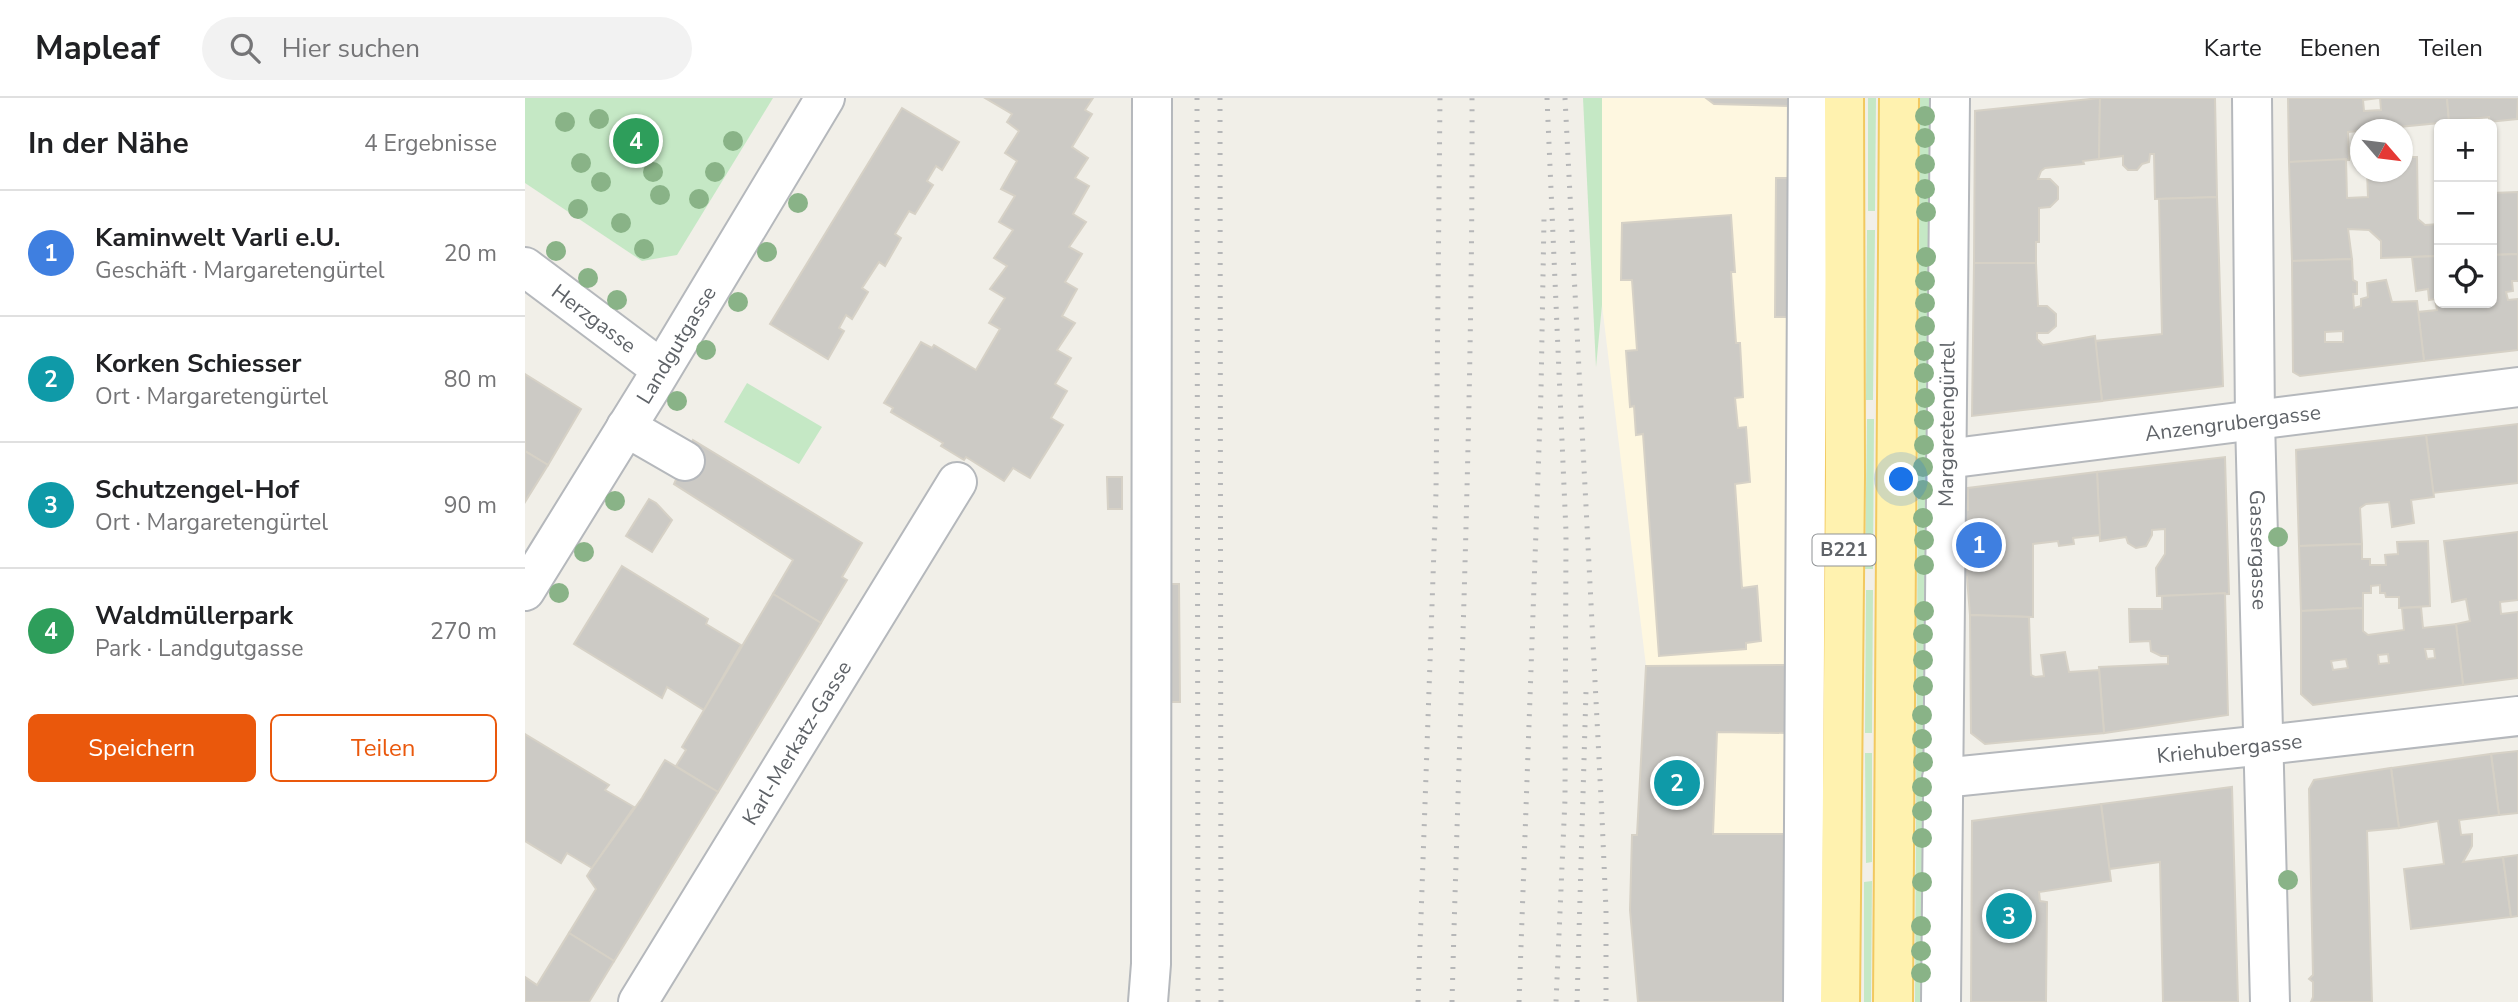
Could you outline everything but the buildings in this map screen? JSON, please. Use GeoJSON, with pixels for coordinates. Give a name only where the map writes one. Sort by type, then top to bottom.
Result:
{"type":"FeatureCollection","features":[{"type":"Feature","properties":{"kind":"main road","name":"B221"},"geometry":{"type":"LineString","coordinates":[[1840,1002],[1845,490],[1844,98]]}},
{"type":"Feature","properties":{"kind":"main road","name":"B221"},"geometry":{"type":"LineString","coordinates":[[1893,1002],[1899,98]]}},
{"type":"Feature","properties":{"kind":"street","name":"Landgutgasse"},"geometry":{"type":"LineString","coordinates":[[525,591],[825,98]]}},
{"type":"Feature","properties":{"kind":"street"},"geometry":{"type":"LineString","coordinates":[[1148,1002],[1151,98]]}},
{"type":"Feature","properties":{"kind":"street"},"geometry":{"type":"LineString","coordinates":[[1803,1002],[1808,98]]}},
{"type":"Feature","properties":{"kind":"street","name":"Margaretengürtel"},"geometry":{"type":"LineString","coordinates":[[1941,1002],[1950,98]]}},
{"type":"Feature","properties":{"kind":"street","name":"Gassergasse"},"geometry":{"type":"LineString","coordinates":[[2252,98],[2255,420],[2270,1002]]}},
{"type":"Feature","properties":{"kind":"street","name":"Herzgasse"},"geometry":{"type":"LineString","coordinates":[[525,267],[661,369]]}},
{"type":"Feature","properties":{"kind":"street","name":"Anzengrubergasse"},"geometry":{"type":"LineString","coordinates":[[1946,459],[2518,387]]}},
{"type":"Feature","properties":{"kind":"street"},"geometry":{"type":"LineString","coordinates":[[626,427],[685,461]]}},
{"type":"Feature","properties":{"kind":"street","name":"Karl-Merkatz-Gasse"},"geometry":{"type":"LineString","coordinates":[[638,1002],[957,482]]}},
{"type":"Feature","properties":{"kind":"street","name":"Kriehubergasse"},"geometry":{"type":"LineString","coordinates":[[1942,778],[2265,746],[2518,716]]}},
{"type":"Feature","properties":{"kind":"shaded area"},"geometry":{"type":"Polygon","coordinates":[[[1601,98],[1821,98],[1815,1002],[1638,1002],[1630,910],[1632,835],[1637,835],[1646,666],[1602,305],[1601,98]]]}},
{"type":"Feature","properties":{"kind":"green space"},"geometry":{"type":"Polygon","coordinates":[[[525,98],[773,98],[677,255],[642,261],[525,183],[525,98]]]}},
{"type":"Feature","properties":{"kind":"green space"},"geometry":{"type":"Polygon","coordinates":[[[1583,98],[1602,98],[1602,305],[1596,367],[1583,98]]]}},
{"type":"Feature","properties":{"kind":"green space"},"geometry":{"type":"Polygon","coordinates":[[[1868,98],[1876,98],[1875,211],[1868,211],[1868,98]]]}},
{"type":"Feature","properties":{"kind":"green space"},"geometry":{"type":"Polygon","coordinates":[[[1920,98],[1931,98],[1927,1002],[1915,1002],[1920,98]]]}},
{"type":"Feature","properties":{"kind":"green space"},"geometry":{"type":"Polygon","coordinates":[[[1867,230],[1875,230],[1873,400],[1866,400],[1867,230]]]}},
{"type":"Feature","properties":{"kind":"green space"},"geometry":{"type":"Polygon","coordinates":[[[747,383],[822,427],[799,464],[724,422],[747,383]]]}},
{"type":"Feature","properties":{"kind":"green space"},"geometry":{"type":"Polygon","coordinates":[[[1867,419],[1874,419],[1873,569],[1865,569],[1867,419]]]}},
{"type":"Feature","properties":{"kind":"green space"},"geometry":{"type":"Polygon","coordinates":[[[1866,590],[1873,590],[1872,733],[1865,733],[1866,590]]]}},
{"type":"Feature","properties":{"kind":"green space"},"geometry":{"type":"Polygon","coordinates":[[[1865,753],[1872,753],[1872,862],[1866,863],[1865,753]]]}},
{"type":"Feature","properties":{"kind":"green space"},"geometry":{"type":"Polygon","coordinates":[[[1872,881],[1871,1002],[1864,1002],[1864,882],[1872,881]]]}},
{"type":"Feature","properties":{"kind":"railway"},"geometry":{"type":"LineString","coordinates":[[1197,98],[1198,1002]]}},
{"type":"Feature","properties":{"kind":"railway"},"geometry":{"type":"LineString","coordinates":[[1220,98],[1221,1002]]}},
{"type":"Feature","properties":{"kind":"railway"},"geometry":{"type":"LineString","coordinates":[[1418,1002],[1436,492],[1440,98]]}},
{"type":"Feature","properties":{"kind":"railway"},"geometry":{"type":"LineString","coordinates":[[1452,1002],[1468,437],[1472,98]]}},
{"type":"Feature","properties":{"kind":"railway"},"geometry":{"type":"LineString","coordinates":[[1547,98],[1566,532],[1565,799],[1556,1002]]}},
{"type":"Feature","properties":{"kind":"railway"},"geometry":{"type":"LineString","coordinates":[[1565,98],[1602,817],[1606,1002]]}},
{"type":"Feature","properties":{"kind":"railway"},"geometry":{"type":"LineString","coordinates":[[1519,1002],[1541,392],[1544,218]]}},
{"type":"Feature","properties":{"kind":"railway"},"geometry":{"type":"LineString","coordinates":[[1577,1002],[1586,691]]}},
{"type":"Feature","properties":{"kind":"place","name":"Waldmüllerpark"},"geometry":{"type":"Point","coordinates":[636,141]}},
{"type":"Feature","properties":{"kind":"place","name":"Kaminwelt Varli e.U."},"geometry":{"type":"Point","coordinates":[1979,545]}},
{"type":"Feature","properties":{"kind":"place","name":"Korken Schiesser"},"geometry":{"type":"Point","coordinates":[1677,783]}},
{"type":"Feature","properties":{"kind":"place","name":"Schutzengel-Hof"},"geometry":{"type":"Point","coordinates":[2009,916]}}]}
